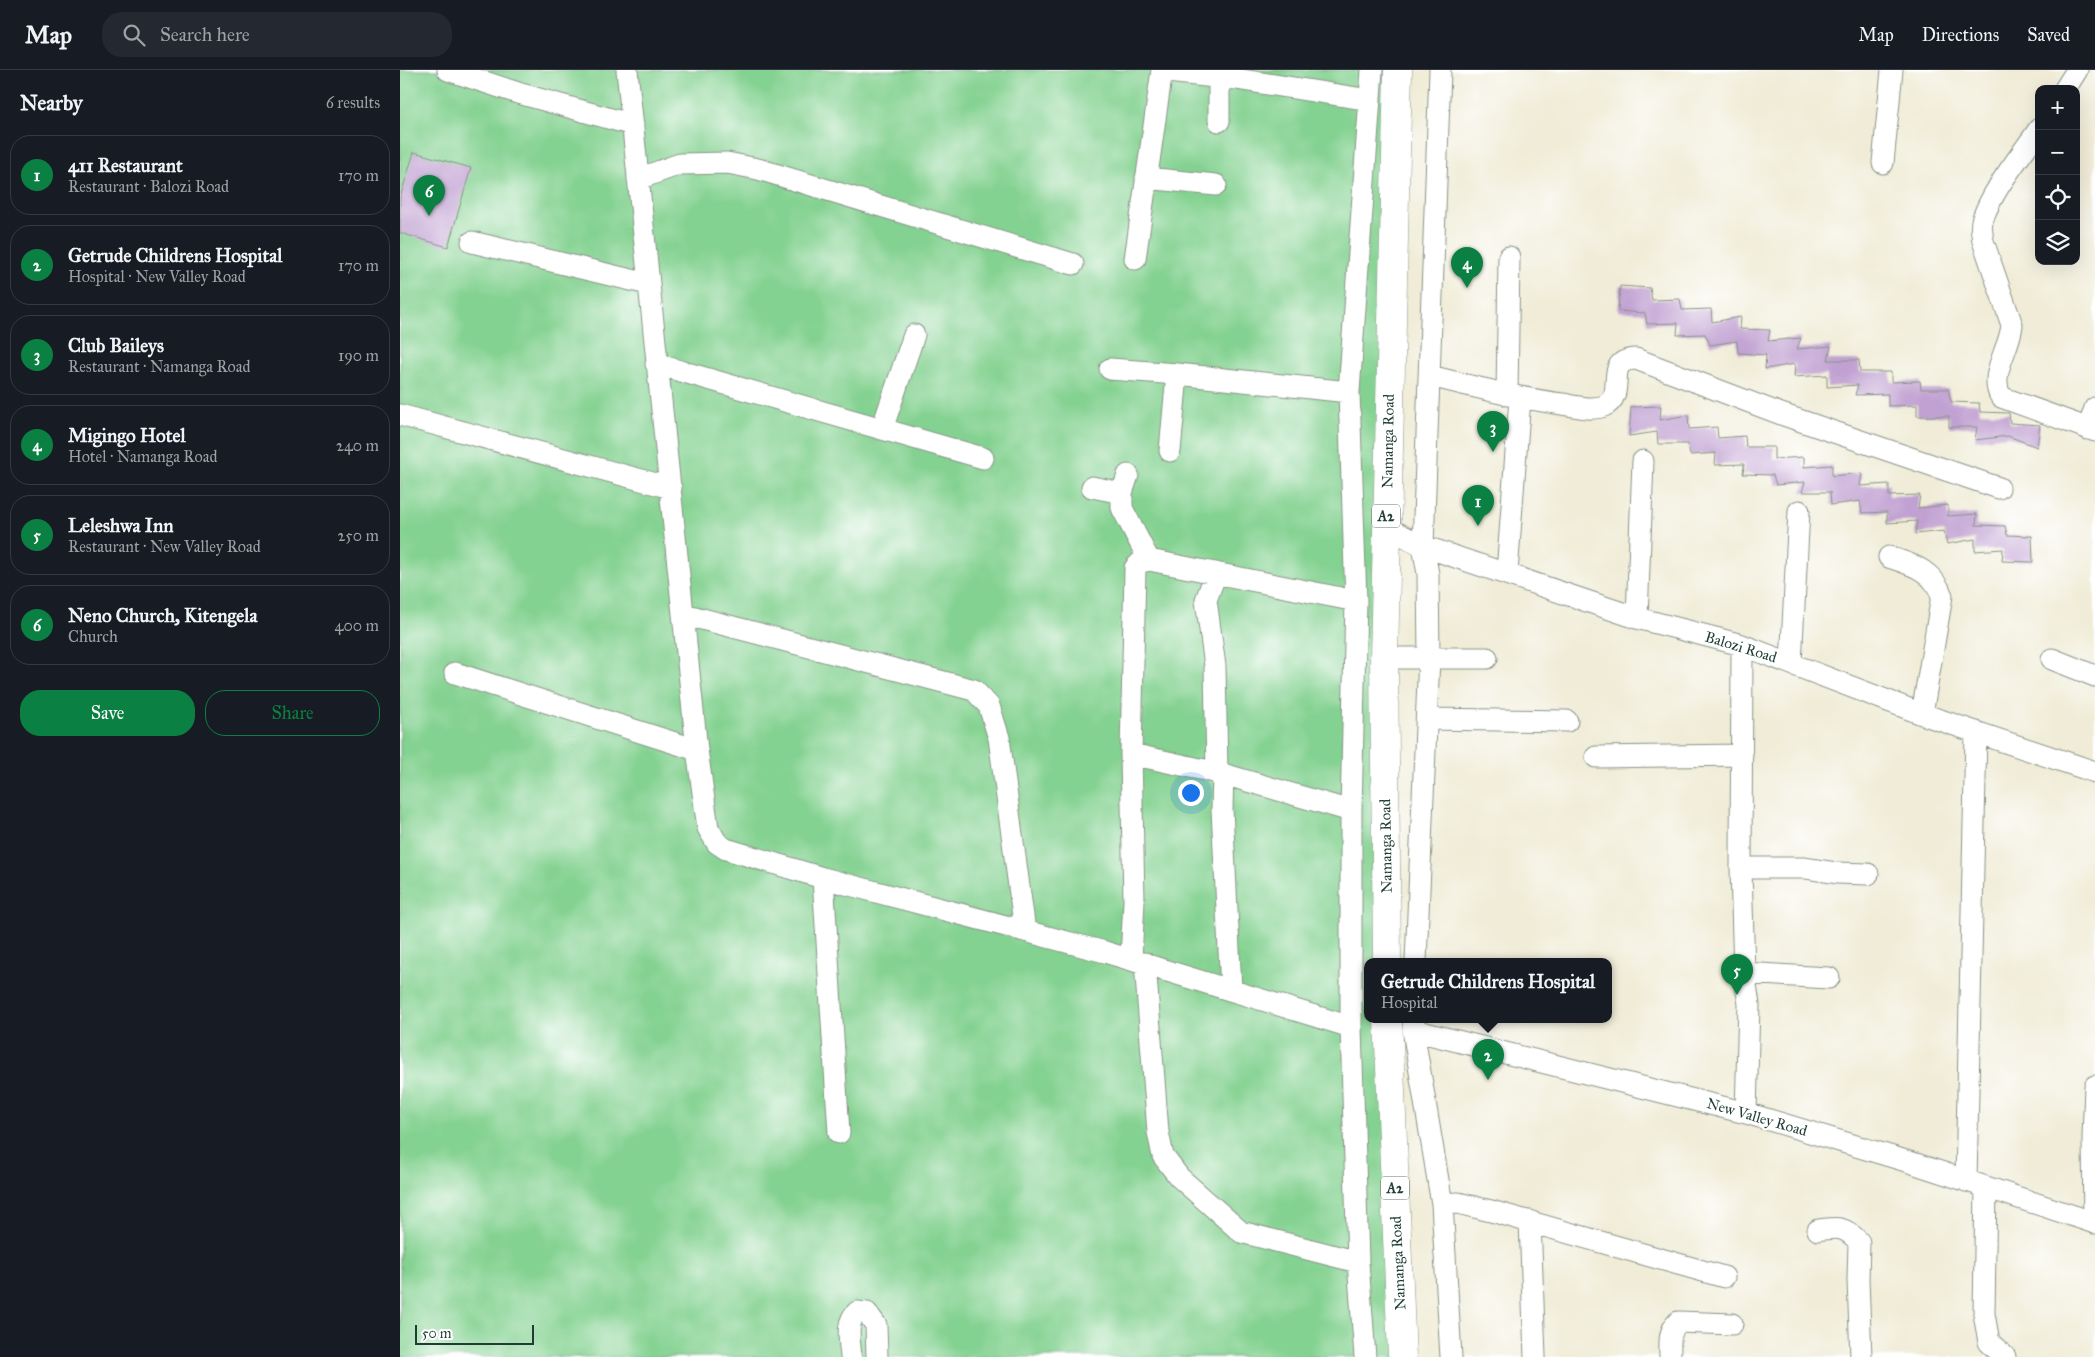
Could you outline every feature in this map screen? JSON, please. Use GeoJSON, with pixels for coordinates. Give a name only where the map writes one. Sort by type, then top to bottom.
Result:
{"type":"FeatureCollection","features":[{"type":"Feature","properties":{"kind":"highway","name":"Namanga Road"},"geometry":{"type":"LineString","coordinates":[[1387,958],[1384,658],[1398,70]]}},
{"type":"Feature","properties":{"kind":"highway","name":"Namanga Road"},"geometry":{"type":"LineString","coordinates":[[1388,1023],[1402,1357]]}},
{"type":"Feature","properties":{"kind":"street"},"geometry":{"type":"LineString","coordinates":[[448,70],[518,93],[633,125]]}},
{"type":"Feature","properties":{"kind":"street"},"geometry":{"type":"LineString","coordinates":[[627,70],[656,364],[698,750],[708,828],[717,843],[726,850],[823,878],[1138,961],[1351,1027]]}},
{"type":"Feature","properties":{"kind":"street"},"geometry":{"type":"LineString","coordinates":[[1135,259],[1162,70]]}},
{"type":"Feature","properties":{"kind":"street"},"geometry":{"type":"LineString","coordinates":[[1168,70],[1176,73],[1219,77],[1370,100]]}},
{"type":"Feature","properties":{"kind":"street"},"geometry":{"type":"LineString","coordinates":[[1366,1357],[1358,1262],[1351,1027],[1351,811],[1356,601],[1349,392],[1372,70]]}},
{"type":"Feature","properties":{"kind":"street"},"geometry":{"type":"LineString","coordinates":[[1416,958],[1429,657],[1428,574],[1423,546],[1440,70]]}},
{"type":"Feature","properties":{"kind":"street"},"geometry":{"type":"LineString","coordinates":[[1884,163],[1892,70]]}},
{"type":"Feature","properties":{"kind":"street"},"geometry":{"type":"LineString","coordinates":[[2068,85],[2077,70]]}},
{"type":"Feature","properties":{"kind":"street"},"geometry":{"type":"LineString","coordinates":[[1219,77],[1219,121]]}},
{"type":"Feature","properties":{"kind":"street"},"geometry":{"type":"LineString","coordinates":[[2038,130],[1999,188],[1983,218],[1981,229],[1983,241],[2012,325],[2012,333],[1996,379],[1997,390],[2001,397],[2092,430],[2095,408]]}},
{"type":"Feature","properties":{"kind":"street"},"geometry":{"type":"LineString","coordinates":[[638,179],[680,164],[727,163],[758,169],[1073,264]]}},
{"type":"Feature","properties":{"kind":"street"},"geometry":{"type":"LineString","coordinates":[[1146,178],[1216,185]]}},
{"type":"Feature","properties":{"kind":"street"},"geometry":{"type":"LineString","coordinates":[[472,242],[648,284]]}},
{"type":"Feature","properties":{"kind":"street"},"geometry":{"type":"LineString","coordinates":[[1506,573],[1514,397],[1509,257]]}},
{"type":"Feature","properties":{"kind":"street"},"geometry":{"type":"LineString","coordinates":[[882,429],[914,335]]}},
{"type":"Feature","properties":{"kind":"street"},"geometry":{"type":"LineString","coordinates":[[1430,376],[1514,397],[1595,409],[1611,402],[1615,396],[1617,369],[1621,363],[1627,359],[1636,359],[1781,414],[2000,488]]}},
{"type":"Feature","properties":{"kind":"street"},"geometry":{"type":"LineString","coordinates":[[656,364],[983,458]]}},
{"type":"Feature","properties":{"kind":"street"},"geometry":{"type":"LineString","coordinates":[[1110,369],[1349,392]]}},
{"type":"Feature","properties":{"kind":"street"},"geometry":{"type":"LineString","coordinates":[[1170,451],[1177,374]]}},
{"type":"Feature","properties":{"kind":"street"},"geometry":{"type":"LineString","coordinates":[[400,415],[670,488]]}},
{"type":"Feature","properties":{"kind":"street"},"geometry":{"type":"LineString","coordinates":[[1637,618],[1643,461]]}},
{"type":"Feature","properties":{"kind":"street"},"geometry":{"type":"LineString","coordinates":[[1092,487],[1125,484],[1122,508],[1149,560]]}},
{"type":"Feature","properties":{"kind":"street"},"geometry":{"type":"LineString","coordinates":[[1791,662],[1799,511]]}},
{"type":"Feature","properties":{"kind":"street","name":"Balozi Road"},"geometry":{"type":"LineString","coordinates":[[1386,527],[1423,546],[1637,618],[1742,645],[1791,662],[1922,714],[2095,772]]}},
{"type":"Feature","properties":{"kind":"street"},"geometry":{"type":"LineString","coordinates":[[1889,557],[1917,566],[1937,583],[1942,596],[1922,714]]}},
{"type":"Feature","properties":{"kind":"street"},"geometry":{"type":"LineString","coordinates":[[1356,601],[1149,560],[1141,562],[1135,568],[1131,754],[1134,901],[1138,961],[1158,1132],[1163,1156],[1179,1177],[1241,1232],[1358,1262]]}},
{"type":"Feature","properties":{"kind":"street"},"geometry":{"type":"LineString","coordinates":[[1216,573],[1206,600],[1216,666],[1231,990]]}},
{"type":"Feature","properties":{"kind":"street"},"geometry":{"type":"LineString","coordinates":[[683,614],[974,690],[978,693],[989,706],[994,716],[1000,738],[1024,931]]}},
{"type":"Feature","properties":{"kind":"street"},"geometry":{"type":"LineString","coordinates":[[1742,645],[1741,868],[1744,973],[1749,1004],[1746,1113]]}},
{"type":"Feature","properties":{"kind":"street"},"geometry":{"type":"LineString","coordinates":[[1384,658],[1487,658]]}},
{"type":"Feature","properties":{"kind":"street"},"geometry":{"type":"LineString","coordinates":[[2052,659],[2095,676]]}},
{"type":"Feature","properties":{"kind":"street"},"geometry":{"type":"LineString","coordinates":[[455,673],[698,750]]}},
{"type":"Feature","properties":{"kind":"street"},"geometry":{"type":"LineString","coordinates":[[1427,719],[1568,721]]}},
{"type":"Feature","properties":{"kind":"street"},"geometry":{"type":"LineString","coordinates":[[1966,1181],[1976,733]]}},
{"type":"Feature","properties":{"kind":"street"},"geometry":{"type":"LineString","coordinates":[[1131,754],[1220,773],[1351,811]]}},
{"type":"Feature","properties":{"kind":"street"},"geometry":{"type":"LineString","coordinates":[[1596,757],[1742,755]]}},
{"type":"Feature","properties":{"kind":"street"},"geometry":{"type":"LineString","coordinates":[[1741,868],[1805,868],[1837,873],[1868,874]]}},
{"type":"Feature","properties":{"kind":"street"},"geometry":{"type":"LineString","coordinates":[[823,878],[839,1133]]}},
{"type":"Feature","properties":{"kind":"street"},"geometry":{"type":"LineString","coordinates":[[1744,973],[1829,978]]}},
{"type":"Feature","properties":{"kind":"street"},"geometry":{"type":"LineString","coordinates":[[1414,1024],[1442,1204],[1451,1357]]}},
{"type":"Feature","properties":{"kind":"street","name":"New Valley Road"},"geometry":{"type":"LineString","coordinates":[[1414,1024],[1746,1113],[1916,1164],[2094,1223]]}},
{"type":"Feature","properties":{"kind":"street"},"geometry":{"type":"LineString","coordinates":[[2094,1223],[2093,1138],[2095,1086]]}},
{"type":"Feature","properties":{"kind":"street"},"geometry":{"type":"LineString","coordinates":[[1986,1188],[1984,1314],[1989,1342],[2005,1357]]}},
{"type":"Feature","properties":{"kind":"street"},"geometry":{"type":"LineString","coordinates":[[1442,1204],[1458,1203],[1530,1221],[1724,1277]]}},
{"type":"Feature","properties":{"kind":"street"},"geometry":{"type":"LineString","coordinates":[[1530,1221],[1534,1357]]}},
{"type":"Feature","properties":{"kind":"street"},"geometry":{"type":"LineString","coordinates":[[1818,1230],[1838,1227],[1852,1233],[1859,1242],[1858,1280],[1861,1357]]}},
{"type":"Feature","properties":{"kind":"street"},"geometry":{"type":"LineString","coordinates":[[851,1357],[849,1324],[856,1312],[867,1313],[876,1325],[877,1357]]}},
{"type":"Feature","properties":{"kind":"street"},"geometry":{"type":"LineString","coordinates":[[1670,1357],[1672,1327],[1678,1322],[1732,1324]]}},
{"type":"Feature","properties":{"kind":"green space"},"geometry":{"type":"Polygon","coordinates":[[[400,70],[1394,70],[1381,958],[1364,958],[1364,1023],[1381,1023],[1400,1357],[400,1357],[400,70]]]}},
{"type":"Feature","properties":{"kind":"building"},"geometry":{"type":"Polygon","coordinates":[[[414,152],[471,168],[448,247],[400,233],[400,198],[414,152]]]}},
{"type":"Feature","properties":{"kind":"building"},"geometry":{"type":"Polygon","coordinates":[[[1620,286],[1650,288],[1652,300],[1680,299],[1682,310],[1711,309],[1712,322],[1741,317],[1740,329],[1770,330],[1768,341],[1801,338],[1797,349],[1831,346],[1828,360],[1859,360],[1860,372],[1891,372],[1891,382],[1920,381],[1921,389],[1948,389],[1951,402],[1979,403],[1980,412],[2009,413],[2010,423],[2040,425],[2037,447],[2008,436],[1975,440],[1977,427],[1949,427],[1949,416],[1917,416],[1917,405],[1888,406],[1888,394],[1855,395],[1858,385],[1827,387],[1827,375],[1794,377],[1795,364],[1765,369],[1766,355],[1738,353],[1737,341],[1710,345],[1705,334],[1677,335],[1678,323],[1647,324],[1645,313],[1618,311],[1620,286]]]}},
{"type":"Feature","properties":{"kind":"building"},"geometry":{"type":"Polygon","coordinates":[[[1661,406],[1660,420],[1688,415],[1689,429],[1717,427],[1718,438],[1745,436],[1746,447],[1774,447],[1774,459],[1804,457],[1804,467],[1832,465],[1832,476],[1862,473],[1860,486],[1889,484],[1889,496],[1920,495],[1918,508],[1948,505],[1948,516],[1977,514],[1976,525],[2005,526],[2007,535],[2032,536],[2033,562],[2002,561],[2003,549],[1975,551],[1975,539],[1947,544],[1944,531],[1915,534],[1917,521],[1887,523],[1887,512],[1862,513],[1860,501],[1831,505],[1830,492],[1802,492],[1805,482],[1776,485],[1773,475],[1743,474],[1744,464],[1715,465],[1716,453],[1690,455],[1688,444],[1658,444],[1657,432],[1629,436],[1631,407],[1661,406]]]}},
{"type":"Feature","properties":{"kind":"place","name":"Neno Church, Kitengela"},"geometry":{"type":"Point","coordinates":[429,216]}},
{"type":"Feature","properties":{"kind":"place","name":"Migingo Hotel"},"geometry":{"type":"Point","coordinates":[1467,288]}},
{"type":"Feature","properties":{"kind":"place","name":"Club Baileys"},"geometry":{"type":"Point","coordinates":[1493,452]}},
{"type":"Feature","properties":{"kind":"place","name":"411 Restaurant"},"geometry":{"type":"Point","coordinates":[1478,526]}},
{"type":"Feature","properties":{"kind":"place","name":"Leleshwa Inn"},"geometry":{"type":"Point","coordinates":[1737,995]}},
{"type":"Feature","properties":{"kind":"place","name":"Getrude Childrens Hospital"},"geometry":{"type":"Point","coordinates":[1488,1080]}}]}
